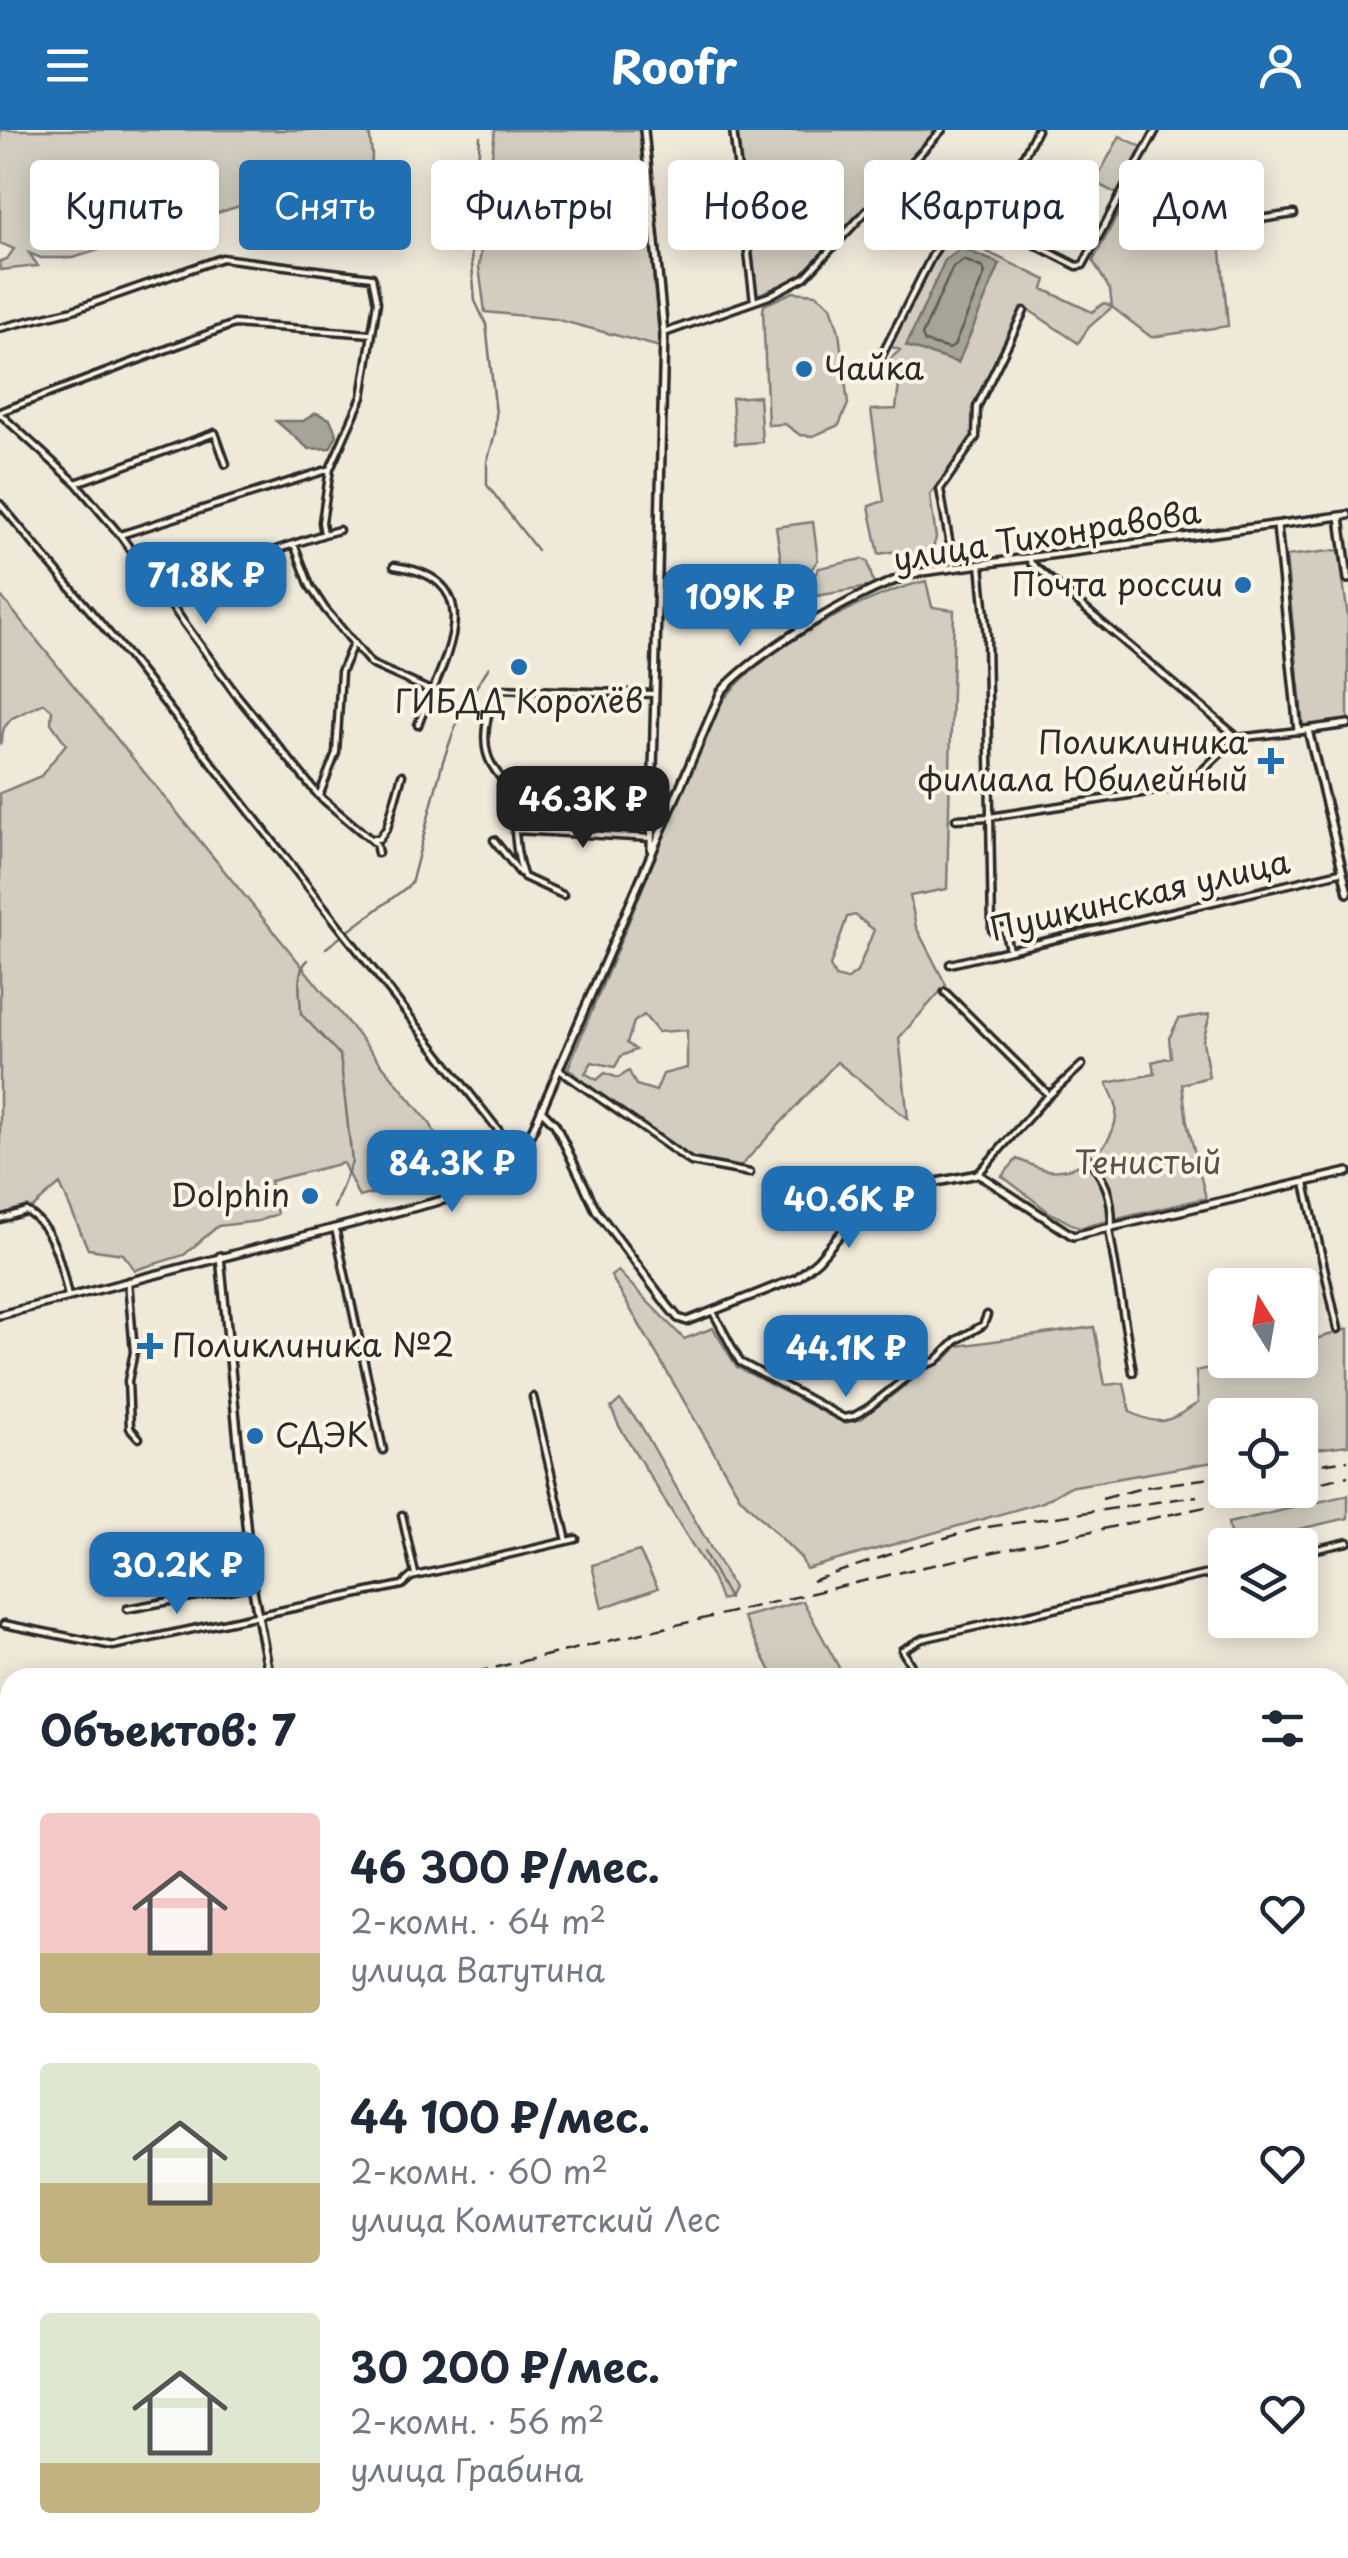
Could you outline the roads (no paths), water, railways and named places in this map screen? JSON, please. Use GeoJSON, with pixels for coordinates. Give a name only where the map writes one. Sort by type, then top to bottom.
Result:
{"type":"FeatureCollection","features":[{"type":"Feature","properties":{"kind":"street"},"geometry":{"type":"LineString","coordinates":[[644,130],[664,333],[651,853]]}},
{"type":"Feature","properties":{"kind":"street"},"geometry":{"type":"LineString","coordinates":[[733,130],[754,301]]}},
{"type":"Feature","properties":{"kind":"street"},"geometry":{"type":"LineString","coordinates":[[664,333],[754,301],[805,277],[942,130]]}},
{"type":"Feature","properties":{"kind":"street"},"geometry":{"type":"LineString","coordinates":[[1022,160],[1037,130]]}},
{"type":"Feature","properties":{"kind":"street"},"geometry":{"type":"LineString","coordinates":[[1141,160],[1156,130]]}},
{"type":"Feature","properties":{"kind":"street"},"geometry":{"type":"LineString","coordinates":[[1099,239],[1119,202]]}},
{"type":"Feature","properties":{"kind":"street"},"geometry":{"type":"LineString","coordinates":[[1264,218],[1294,214]]}},
{"type":"Feature","properties":{"kind":"street"},"geometry":{"type":"LineString","coordinates":[[881,356],[937,250]]}},
{"type":"Feature","properties":{"kind":"street"},"geometry":{"type":"LineString","coordinates":[[1047,250],[1079,266],[1093,250]]}},
{"type":"Feature","properties":{"kind":"street"},"geometry":{"type":"LineString","coordinates":[[0,328],[74,310],[222,258],[372,277],[377,302],[362,397],[330,470],[322,522],[324,534]]}},
{"type":"Feature","properties":{"kind":"street"},"geometry":{"type":"LineString","coordinates":[[954,568],[940,488],[976,437],[977,407],[1024,311]]}},
{"type":"Feature","properties":{"kind":"street"},"geometry":{"type":"LineString","coordinates":[[372,334],[234,324],[0,413],[76,483],[120,536],[235,693],[319,796],[370,838],[378,853]]}},
{"type":"Feature","properties":{"kind":"street"},"geometry":{"type":"LineString","coordinates":[[76,483],[215,434],[226,464]]}},
{"type":"Feature","properties":{"kind":"street"},"geometry":{"type":"LineString","coordinates":[[120,536],[330,470]]}},
{"type":"Feature","properties":{"kind":"street"},"geometry":{"type":"LineString","coordinates":[[0,504],[128,656],[518,1156],[471,1190],[0,1314]]}},
{"type":"Feature","properties":{"kind":"street"},"geometry":{"type":"LineString","coordinates":[[1340,516],[1348,579]]}},
{"type":"Feature","properties":{"kind":"street","name":"улица Тихонравова"},"geometry":{"type":"LineString","coordinates":[[518,1156],[712,708],[734,677],[751,662],[876,587],[901,577],[1348,516]]}},
{"type":"Feature","properties":{"kind":"street"},"geometry":{"type":"LineString","coordinates":[[1277,525],[1298,731]]}},
{"type":"Feature","properties":{"kind":"street"},"geometry":{"type":"LineString","coordinates":[[158,589],[338,530]]}},
{"type":"Feature","properties":{"kind":"street"},"geometry":{"type":"LineString","coordinates":[[294,544],[310,586],[370,664],[431,691]]}},
{"type":"Feature","properties":{"kind":"street"},"geometry":{"type":"LineString","coordinates":[[1029,558],[1238,738]]}},
{"type":"Feature","properties":{"kind":"street"},"geometry":{"type":"LineString","coordinates":[[980,564],[987,638],[992,930],[1004,929],[1009,949]]}},
{"type":"Feature","properties":{"kind":"street"},"geometry":{"type":"LineString","coordinates":[[394,566],[442,583],[453,597],[456,614],[443,664],[418,725]]}},
{"type":"Feature","properties":{"kind":"street"},"geometry":{"type":"LineString","coordinates":[[319,796],[336,753],[341,672],[353,644]]}},
{"type":"Feature","properties":{"kind":"street"},"geometry":{"type":"LineString","coordinates":[[524,876],[518,863],[517,830],[509,792],[489,761],[486,745],[488,719],[498,689],[654,694]]}},
{"type":"Feature","properties":{"kind":"street"},"geometry":{"type":"LineString","coordinates":[[956,818],[990,817],[1186,786],[1238,738],[1348,724]]}},
{"type":"Feature","properties":{"kind":"street"},"geometry":{"type":"LineString","coordinates":[[1308,730],[1348,893]]}},
{"type":"Feature","properties":{"kind":"street"},"geometry":{"type":"LineString","coordinates":[[370,838],[379,839],[386,828],[402,775]]}},
{"type":"Feature","properties":{"kind":"street"},"geometry":{"type":"LineString","coordinates":[[652,818],[658,824],[666,818]]}},
{"type":"Feature","properties":{"kind":"street"},"geometry":{"type":"LineString","coordinates":[[517,830],[651,838]]}},
{"type":"Feature","properties":{"kind":"street"},"geometry":{"type":"LineString","coordinates":[[494,840],[524,876],[563,895]]}},
{"type":"Feature","properties":{"kind":"street","name":"Пушкинская улица"},"geometry":{"type":"LineString","coordinates":[[950,964],[1348,866]]}},
{"type":"Feature","properties":{"kind":"street"},"geometry":{"type":"LineString","coordinates":[[944,992],[1049,1095]]}},
{"type":"Feature","properties":{"kind":"street"},"geometry":{"type":"LineString","coordinates":[[541,1110],[555,1124],[596,1210],[678,1318],[690,1321],[807,1271],[875,1194],[978,1174],[1049,1095],[1082,1065]]}},
{"type":"Feature","properties":{"kind":"street"},"geometry":{"type":"LineString","coordinates":[[558,1069],[691,1162],[750,1172]]}},
{"type":"Feature","properties":{"kind":"street"},"geometry":{"type":"LineString","coordinates":[[1086,1155],[1106,1183],[1112,1204],[1110,1228],[1133,1372]]}},
{"type":"Feature","properties":{"kind":"street"},"geometry":{"type":"LineString","coordinates":[[978,1174],[1076,1236],[1348,1172]]}},
{"type":"Feature","properties":{"kind":"street"},"geometry":{"type":"LineString","coordinates":[[1305,1182],[1338,1330]]}},
{"type":"Feature","properties":{"kind":"street"},"geometry":{"type":"LineString","coordinates":[[0,1218],[26,1211],[33,1214],[49,1234],[59,1256],[68,1297]]}},
{"type":"Feature","properties":{"kind":"street"},"geometry":{"type":"LineString","coordinates":[[335,1228],[383,1450]]}},
{"type":"Feature","properties":{"kind":"street"},"geometry":{"type":"LineString","coordinates":[[220,1256],[252,1585],[268,1668]]}},
{"type":"Feature","properties":{"kind":"street"},"geometry":{"type":"LineString","coordinates":[[128,1281],[134,1352],[128,1381],[130,1428],[139,1438]]}},
{"type":"Feature","properties":{"kind":"street"},"geometry":{"type":"LineString","coordinates":[[714,1312],[740,1362],[844,1418],[868,1408],[921,1366],[936,1360],[957,1340],[983,1325],[987,1315]]}},
{"type":"Feature","properties":{"kind":"street"},"geometry":{"type":"LineString","coordinates":[[533,1397],[567,1541]]}},
{"type":"Feature","properties":{"kind":"street"},"geometry":{"type":"LineString","coordinates":[[402,1516],[415,1576]]}},
{"type":"Feature","properties":{"kind":"street"},"geometry":{"type":"LineString","coordinates":[[4,1624],[113,1646],[402,1585],[415,1576],[576,1540]]}},
{"type":"Feature","properties":{"kind":"street"},"geometry":{"type":"LineString","coordinates":[[1318,1549],[1348,1542]]}},
{"type":"Feature","properties":{"kind":"street"},"geometry":{"type":"LineString","coordinates":[[912,1668],[902,1650],[922,1639],[1208,1574]]}},
{"type":"Feature","properties":{"kind":"street"},"geometry":{"type":"LineString","coordinates":[[127,1609],[252,1585]]}},
{"type":"Feature","properties":{"kind":"water"},"geometry":{"type":"Polygon","coordinates":[[[958,250],[966,250],[1000,264],[958,363],[906,346],[945,260],[958,250]]]}},
{"type":"Feature","properties":{"kind":"water"},"geometry":{"type":"Polygon","coordinates":[[[316,413],[330,419],[337,435],[330,448],[309,449],[276,421],[303,421],[316,413]]]}},
{"type":"Feature","properties":{"kind":"waterway"},"geometry":{"type":"LineString","coordinates":[[480,137],[471,252],[475,301],[486,324],[496,414],[487,485],[537,550]]}},
{"type":"Feature","properties":{"kind":"waterway"},"geometry":{"type":"LineString","coordinates":[[326,948],[411,884],[443,761],[462,709],[489,667]]}},
{"type":"Feature","properties":{"kind":"waterway"},"geometry":{"type":"LineString","coordinates":[[308,960],[300,978],[301,1014],[340,1055],[352,1162],[334,1208]]}},
{"type":"Feature","properties":{"kind":"waterway"},"geometry":{"type":"LineString","coordinates":[[704,1552],[729,1599]]}},
{"type":"Feature","properties":{"kind":"railway"},"geometry":{"type":"LineString","coordinates":[[1318,1464],[1348,1460]]}},
{"type":"Feature","properties":{"kind":"railway"},"geometry":{"type":"LineString","coordinates":[[1318,1483],[1348,1476]]}},
{"type":"Feature","properties":{"kind":"railway"},"geometry":{"type":"LineString","coordinates":[[1102,1499],[1146,1487],[1208,1478]]}},
{"type":"Feature","properties":{"kind":"railway"},"geometry":{"type":"LineString","coordinates":[[812,1581],[981,1528],[1197,1496]]}},
{"type":"Feature","properties":{"kind":"railway"},"geometry":{"type":"LineString","coordinates":[[494,1668],[919,1568],[1208,1506]]}},
{"type":"Feature","properties":{"kind":"place","name":"Чайка"},"geometry":{"type":"Point","coordinates":[804,369]}},
{"type":"Feature","properties":{"kind":"place","name":"Почта россии"},"geometry":{"type":"Point","coordinates":[1243,585]}},
{"type":"Feature","properties":{"kind":"place","name":"ГИБДД Королёв"},"geometry":{"type":"Point","coordinates":[519,667]}},
{"type":"Feature","properties":{"kind":"place","name":"Поликлиника филиала Юбилейный"},"geometry":{"type":"Point","coordinates":[1271,761]}},
{"type":"Feature","properties":{"kind":"place","name":"Dolphin"},"geometry":{"type":"Point","coordinates":[310,1196]}},
{"type":"Feature","properties":{"kind":"place","name":"Поликлиника №2"},"geometry":{"type":"Point","coordinates":[150,1346]}},
{"type":"Feature","properties":{"kind":"place","name":"СДЭК"},"geometry":{"type":"Point","coordinates":[255,1436]}},
{"type":"Feature","properties":{"kind":"park label","name":"Тенистый"},"geometry":{"type":"Point","coordinates":[1148,1163]}}]}
